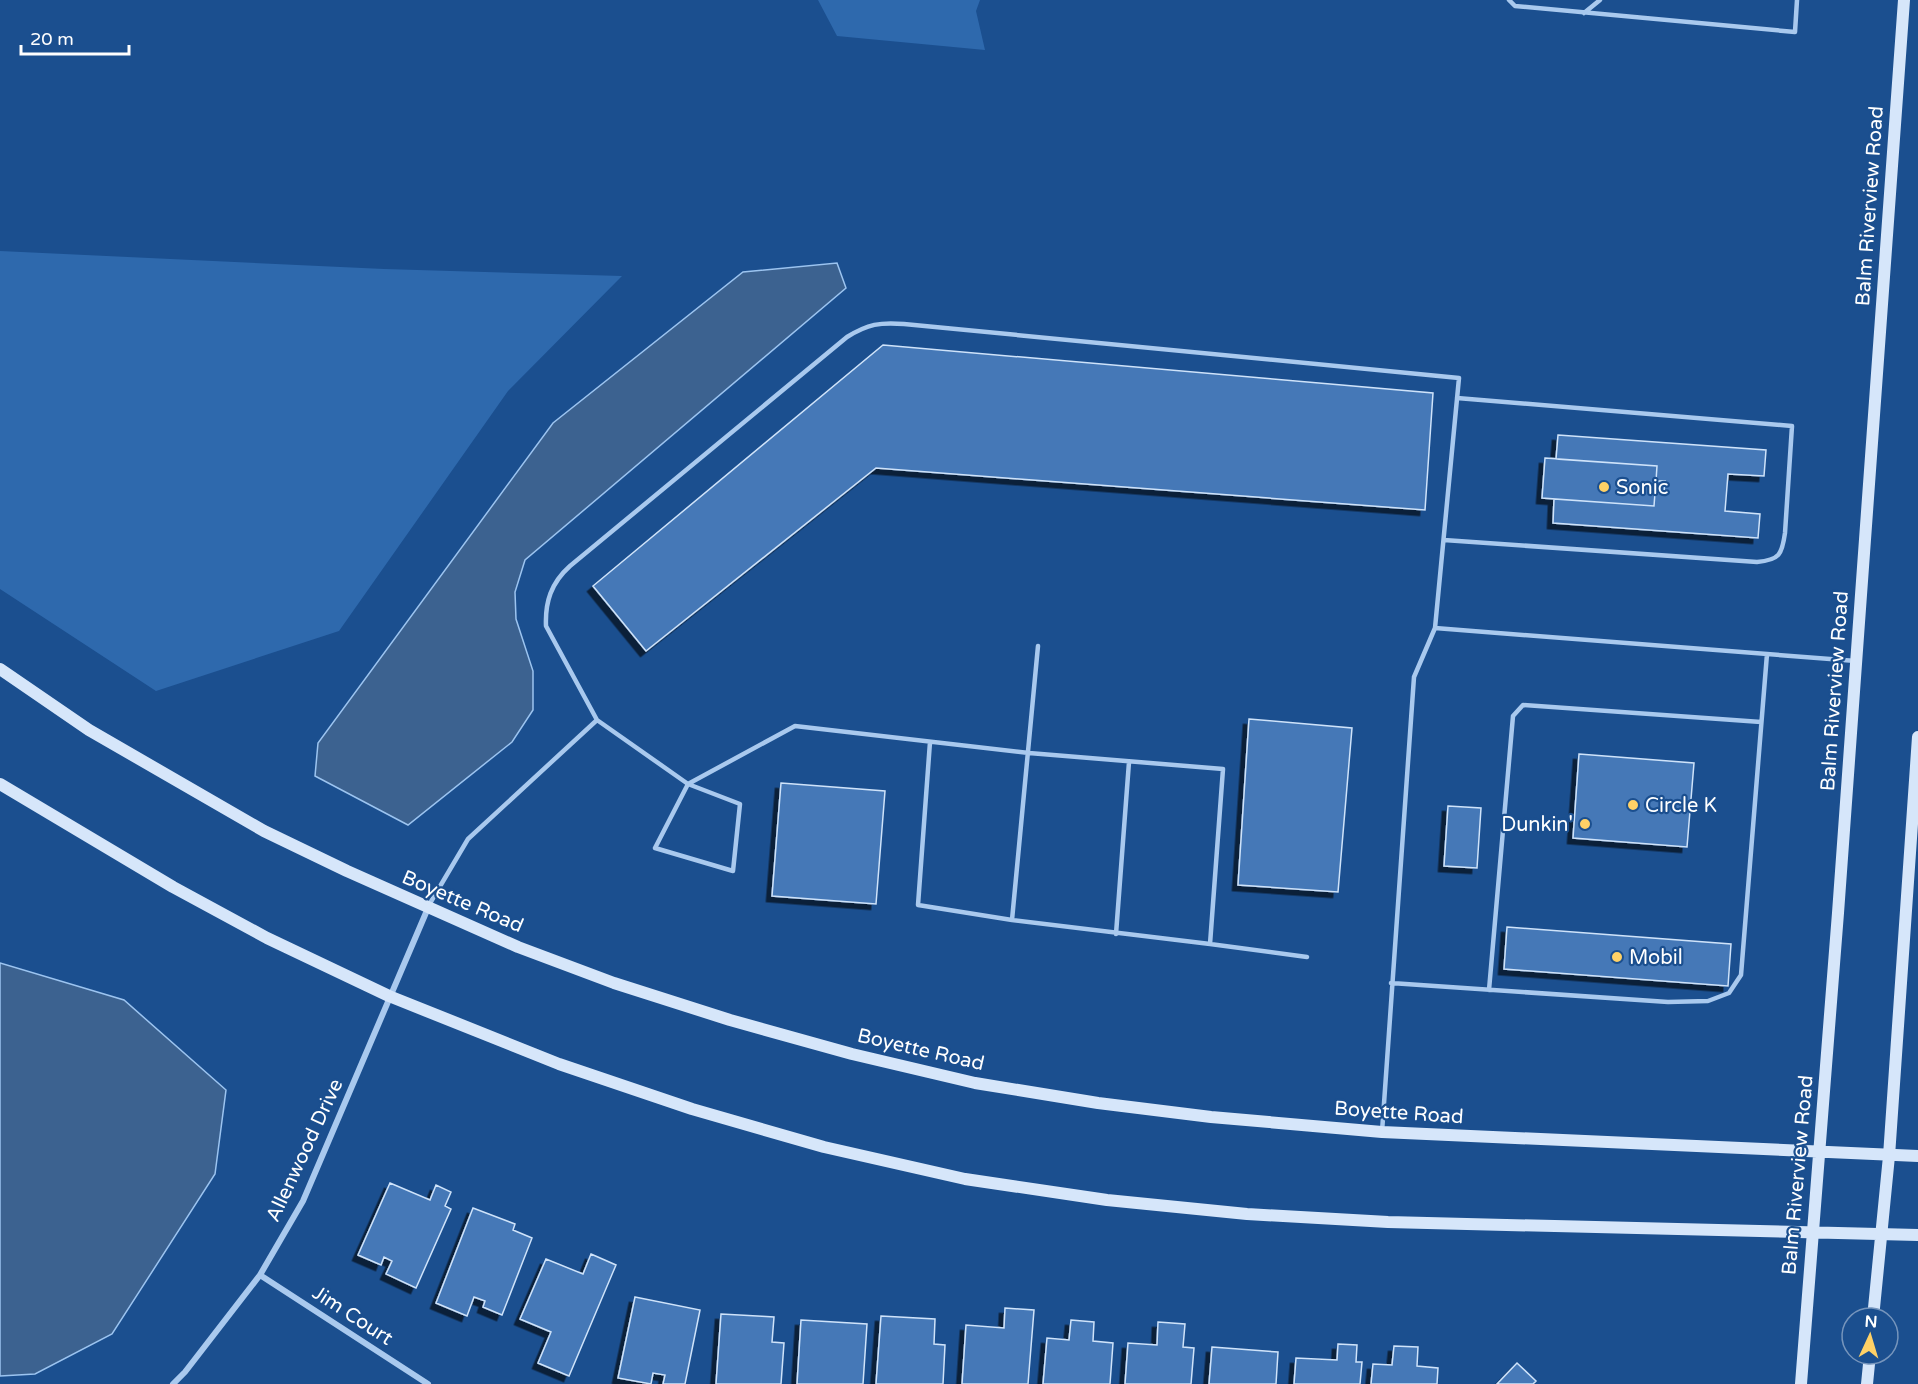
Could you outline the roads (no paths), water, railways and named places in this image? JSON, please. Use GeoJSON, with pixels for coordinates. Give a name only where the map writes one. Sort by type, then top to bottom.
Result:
{"type":"FeatureCollection","features":[{"type":"Feature","properties":{"kind":"main road","name":"Balm Riverview Road"},"geometry":{"type":"LineString","coordinates":[[1801,1384],[1904,0]]}},
{"type":"Feature","properties":{"kind":"main road","name":"Boyette Road"},"geometry":{"type":"LineString","coordinates":[[0,669],[89,730],[264,831],[428,908],[614,983],[729,1020],[852,1054],[975,1083],[1098,1103],[1199,1116],[1382,1132],[1918,1156]]}},
{"type":"Feature","properties":{"kind":"main road"},"geometry":{"type":"LineString","coordinates":[[1874,1306],[1889,1156],[1918,737]]}},
{"type":"Feature","properties":{"kind":"main road"},"geometry":{"type":"LineString","coordinates":[[0,784],[173,887],[267,938],[389,996],[559,1064],[692,1109],[824,1147],[965,1179],[1107,1200],[1247,1214],[1388,1222],[1918,1236]]}},
{"type":"Feature","properties":{"kind":"main road"},"geometry":{"type":"LineString","coordinates":[[1867,1384],[1869,1366]]}},
{"type":"Feature","properties":{"kind":"street","name":"Allenwood Drive"},"geometry":{"type":"LineString","coordinates":[[173,1384],[185,1372],[260,1275],[303,1201],[428,908]]}},
{"type":"Feature","properties":{"kind":"street","name":"Jim Court"},"geometry":{"type":"LineString","coordinates":[[260,1275],[429,1384]]}},
{"type":"Feature","properties":{"kind":"lane"},"geometry":{"type":"LineString","coordinates":[[1509,0],[1515,6],[1795,32],[1797,0]]}},
{"type":"Feature","properties":{"kind":"lane"},"geometry":{"type":"LineString","coordinates":[[1584,13],[1600,0]]}},
{"type":"Feature","properties":{"kind":"lane"},"geometry":{"type":"LineString","coordinates":[[1210,944],[1223,769],[1029,753],[795,726],[688,784],[655,848],[733,871],[740,804],[688,784],[597,720],[546,626],[546,613],[552,587],[570,566],[847,337],[863,327],[883,322],[1459,378],[1436,628],[1414,677],[1382,1132]]}},
{"type":"Feature","properties":{"kind":"lane"},"geometry":{"type":"LineString","coordinates":[[1444,540],[1757,562],[1769,561],[1778,556],[1785,533],[1792,426],[1457,398]]}},
{"type":"Feature","properties":{"kind":"lane"},"geometry":{"type":"LineString","coordinates":[[1436,628],[1856,661]]}},
{"type":"Feature","properties":{"kind":"lane"},"geometry":{"type":"LineString","coordinates":[[1012,920],[1038,646]]}},
{"type":"Feature","properties":{"kind":"lane"},"geometry":{"type":"LineString","coordinates":[[1391,983],[1668,1002],[1708,1001],[1729,993],[1741,975],[1767,654]]}},
{"type":"Feature","properties":{"kind":"lane"},"geometry":{"type":"LineString","coordinates":[[1489,990],[1513,716],[1523,705],[1761,722]]}},
{"type":"Feature","properties":{"kind":"lane"},"geometry":{"type":"LineString","coordinates":[[428,908],[468,839],[597,720]]}},
{"type":"Feature","properties":{"kind":"lane"},"geometry":{"type":"LineString","coordinates":[[930,742],[918,905],[1012,920],[1306,957]]}},
{"type":"Feature","properties":{"kind":"lane"},"geometry":{"type":"LineString","coordinates":[[1116,933],[1129,762]]}},
{"type":"Feature","properties":{"kind":"place","name":"Sonic"},"geometry":{"type":"Point","coordinates":[1604,487]}},
{"type":"Feature","properties":{"kind":"place","name":"Circle K"},"geometry":{"type":"Point","coordinates":[1633,805]}},
{"type":"Feature","properties":{"kind":"place","name":"Dunkin'"},"geometry":{"type":"Point","coordinates":[1585,824]}},
{"type":"Feature","properties":{"kind":"place","name":"Mobil"},"geometry":{"type":"Point","coordinates":[1617,957]}}]}
